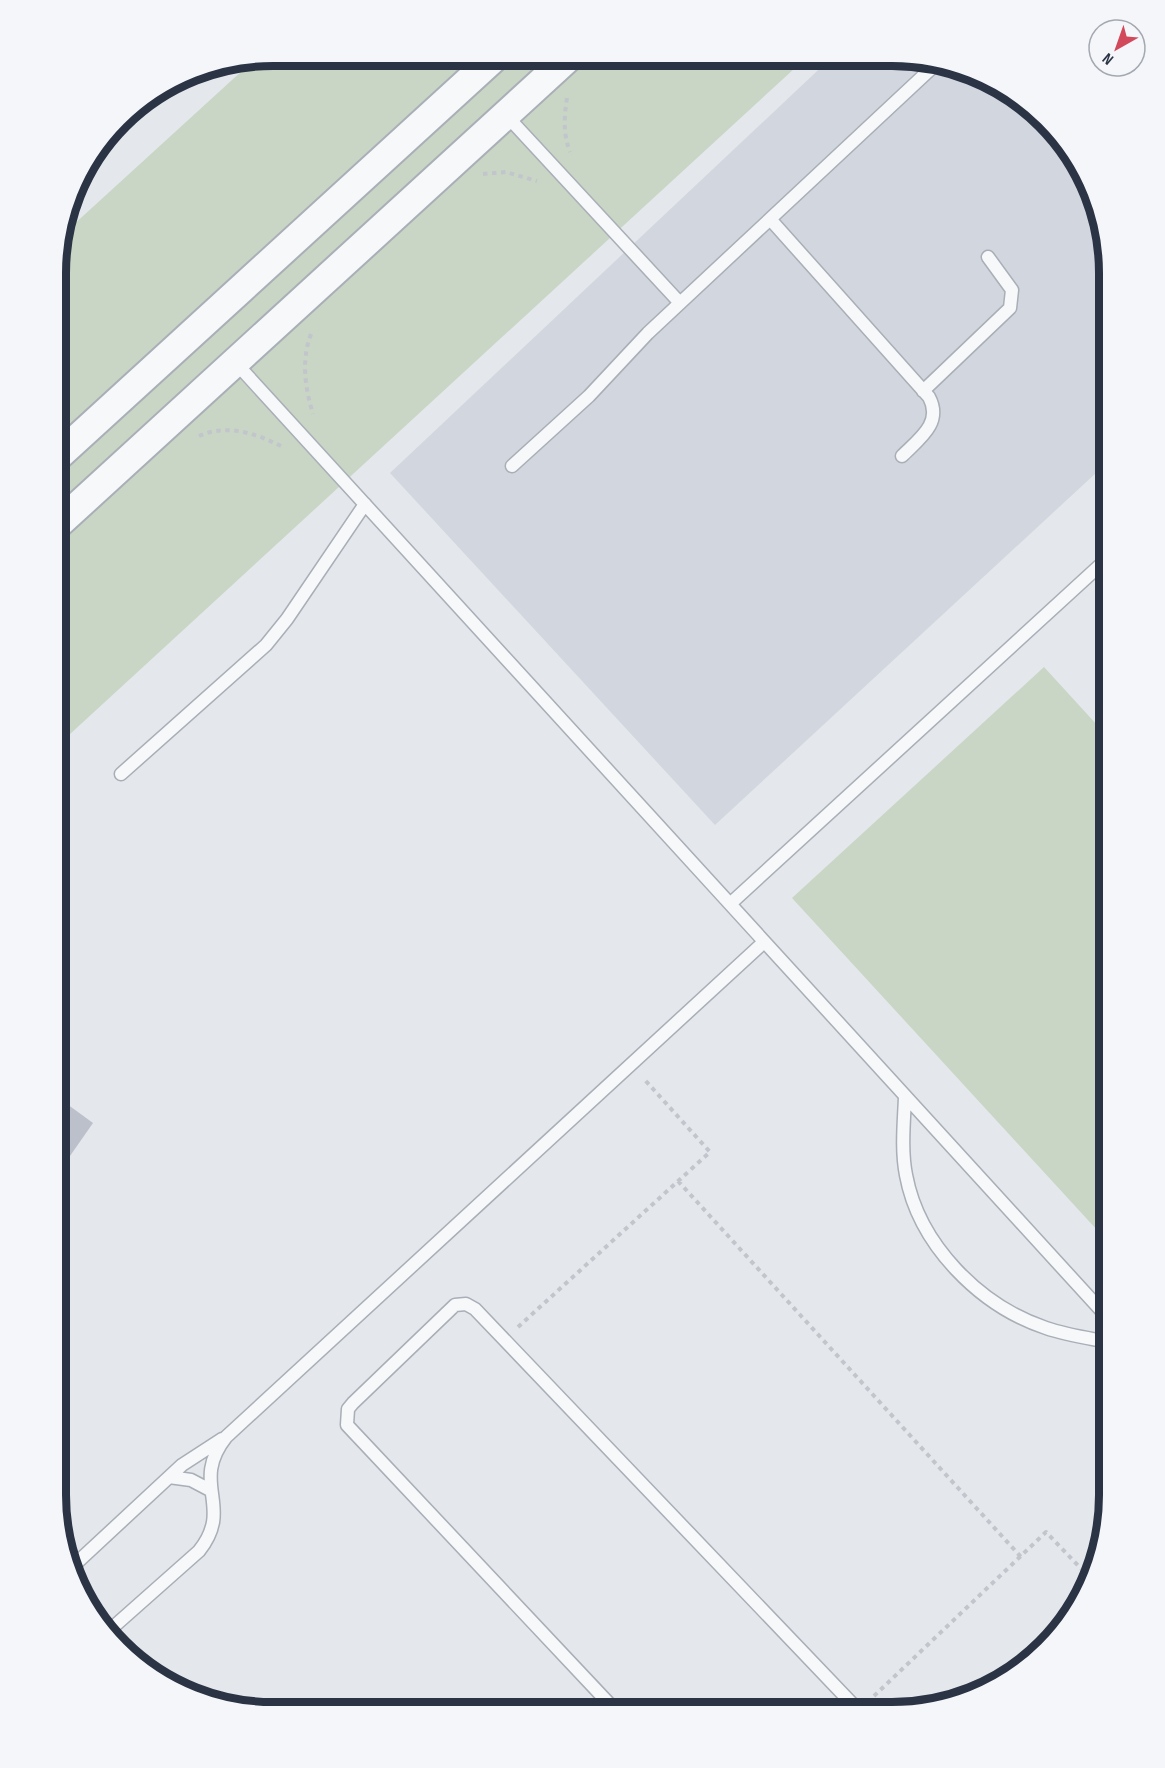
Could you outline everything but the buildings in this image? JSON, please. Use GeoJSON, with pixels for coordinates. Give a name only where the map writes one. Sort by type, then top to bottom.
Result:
{"type":"FeatureCollection","features":[{"type":"Feature","properties":{"kind":"street"},"geometry":{"type":"LineString","coordinates":[[66,449],[485,66]]}},
{"type":"Feature","properties":{"kind":"street"},"geometry":{"type":"LineString","coordinates":[[66,517],[559,66]]}},
{"type":"Feature","properties":{"kind":"lane"},"geometry":{"type":"LineString","coordinates":[[512,466],[589,396],[680,303],[930,70]]}},
{"type":"Feature","properties":{"kind":"lane"},"geometry":{"type":"LineString","coordinates":[[506,115],[680,303]]}},
{"type":"Feature","properties":{"kind":"lane"},"geometry":{"type":"LineString","coordinates":[[770,219],[933,405],[932,424],[902,456]]}},
{"type":"Feature","properties":{"kind":"lane"},"geometry":{"type":"LineString","coordinates":[[923,391],[1010,308],[1012,290],[988,257]]}},
{"type":"Feature","properties":{"kind":"lane"},"geometry":{"type":"LineString","coordinates":[[235,362],[1099,1307]]}},
{"type":"Feature","properties":{"kind":"lane"},"geometry":{"type":"LineString","coordinates":[[121,774],[266,645],[287,619],[365,504]]}},
{"type":"Feature","properties":{"kind":"lane"},"geometry":{"type":"LineString","coordinates":[[730,904],[1099,566]]}},
{"type":"Feature","properties":{"kind":"lane"},"geometry":{"type":"LineString","coordinates":[[77,1562],[196,1454],[226,1437],[764,942]]}},
{"type":"Feature","properties":{"kind":"lane"},"geometry":{"type":"LineString","coordinates":[[905,1097],[906,1175],[919,1214],[942,1253],[972,1286],[1009,1312],[1046,1329],[1099,1340]]}},
{"type":"Feature","properties":{"kind":"lane"},"geometry":{"type":"LineString","coordinates":[[608,1702],[347,1425],[348,1409],[353,1403],[455,1305],[466,1304],[475,1309],[849,1702]]}},
{"type":"Feature","properties":{"kind":"lane"},"geometry":{"type":"LineString","coordinates":[[114,1626],[199,1551],[207,1541],[215,1515],[210,1490],[212,1461],[226,1437]]}},
{"type":"Feature","properties":{"kind":"lane"},"geometry":{"type":"LineString","coordinates":[[169,1477],[191,1480],[210,1490]]}},
{"type":"Feature","properties":{"kind":"path"},"geometry":{"type":"LineString","coordinates":[[473,178],[506,172],[527,177],[548,186],[561,175],[574,162],[566,140],[564,116],[568,93]]}},
{"type":"Feature","properties":{"kind":"path"},"geometry":{"type":"LineString","coordinates":[[197,436],[206,432],[235,429],[261,435],[286,449],[314,420],[306,393],[305,366],[313,330]]}},
{"type":"Feature","properties":{"kind":"path"},"geometry":{"type":"LineString","coordinates":[[504,1340],[710,1152],[631,1064]]}},
{"type":"Feature","properties":{"kind":"path"},"geometry":{"type":"LineString","coordinates":[[678,1181],[1021,1557]]}},
{"type":"Feature","properties":{"kind":"path"},"geometry":{"type":"LineString","coordinates":[[869,1702],[1047,1532],[1084,1572]]}},
{"type":"Feature","properties":{"kind":"shaded area"},"geometry":{"type":"Polygon","coordinates":[[[822,66],[919,68],[946,73],[996,94],[1018,109],[1056,147],[1071,169],[1088,206],[1099,259],[1099,470],[715,825],[390,473],[822,66]]]}},
{"type":"Feature","properties":{"kind":"green space"},"geometry":{"type":"Polygon","coordinates":[[[273,66],[797,66],[66,738],[66,273],[72,226],[245,68],[273,66]]]}},
{"type":"Feature","properties":{"kind":"green space"},"geometry":{"type":"Polygon","coordinates":[[[1044,667],[1099,727],[1099,1232],[792,898],[1044,667]]]}}]}
